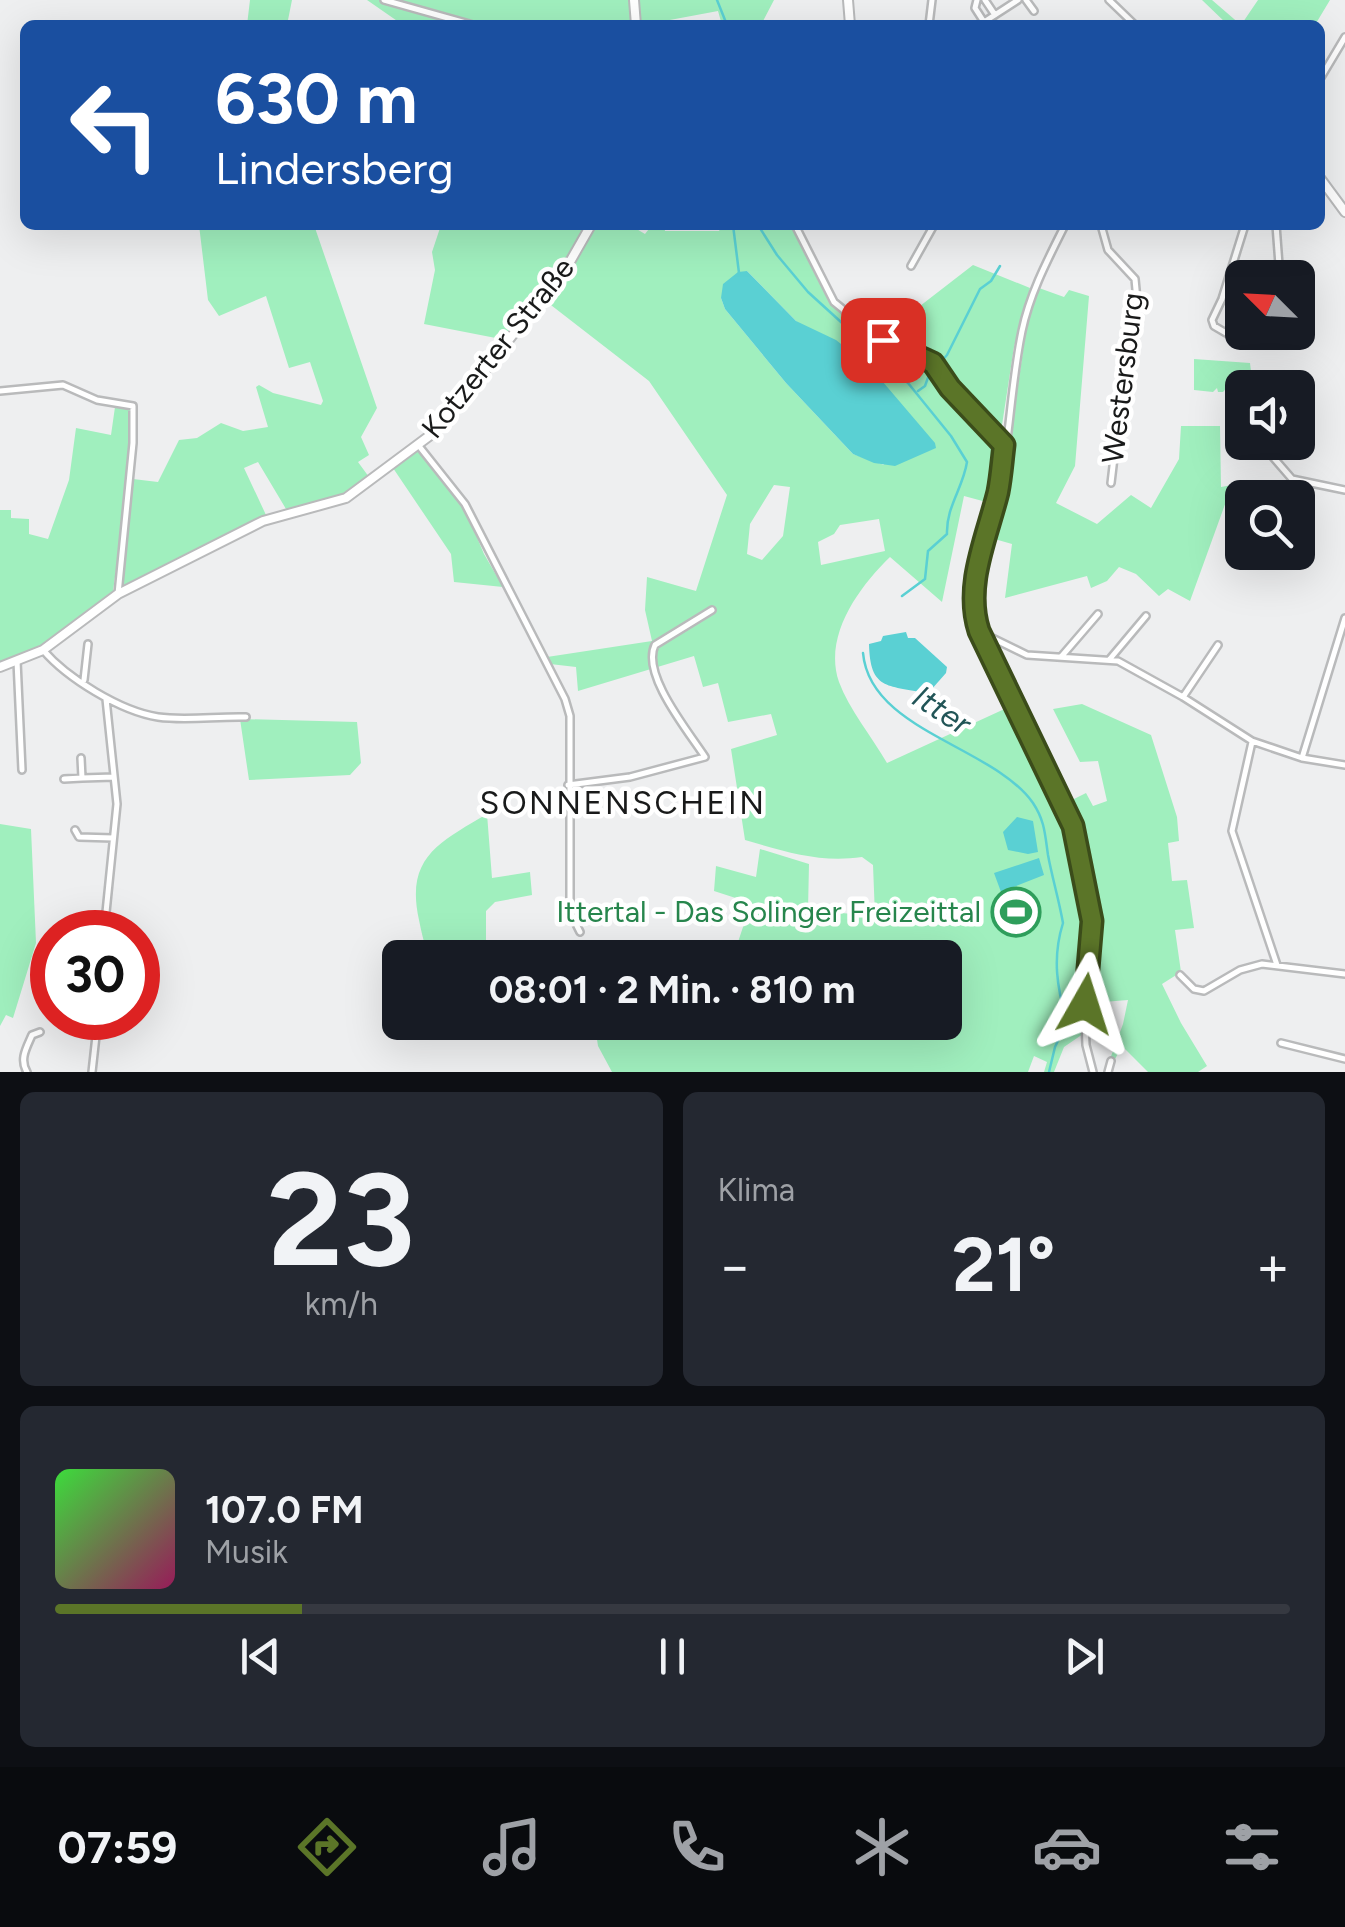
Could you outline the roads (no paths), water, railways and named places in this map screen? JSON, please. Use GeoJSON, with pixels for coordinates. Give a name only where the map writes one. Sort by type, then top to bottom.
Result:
{"type":"FeatureCollection","features":[{"type":"Feature","properties":{"kind":"street"},"geometry":{"type":"LineString","coordinates":[[384,0],[454,20]]}},
{"type":"Feature","properties":{"kind":"street"},"geometry":{"type":"LineString","coordinates":[[981,0],[995,14]]}},
{"type":"Feature","properties":{"kind":"street"},"geometry":{"type":"LineString","coordinates":[[987,20],[1022,0],[1034,11]]}},
{"type":"Feature","properties":{"kind":"street"},"geometry":{"type":"LineString","coordinates":[[1109,0],[1129,20]]}},
{"type":"Feature","properties":{"kind":"street"},"geometry":{"type":"LineString","coordinates":[[1325,70],[1345,36]]}},
{"type":"Feature","properties":{"kind":"street"},"geometry":{"type":"LineString","coordinates":[[1325,185],[1345,212]]}},
{"type":"Feature","properties":{"kind":"street","name":"Kotzerter Straße"},"geometry":{"type":"LineString","coordinates":[[118,594],[263,521],[346,498],[418,446],[440,428],[571,260],[588,230]]}},
{"type":"Feature","properties":{"kind":"street"},"geometry":{"type":"LineString","coordinates":[[798,230],[834,302],[883,340],[933,363],[950,388],[1004,445]]}},
{"type":"Feature","properties":{"kind":"street"},"geometry":{"type":"LineString","coordinates":[[911,266],[931,230]]}},
{"type":"Feature","properties":{"kind":"street"},"geometry":{"type":"LineString","coordinates":[[1063,230],[1028,306],[999,488],[975,584],[974,610],[979,631],[1073,826],[1092,921],[1084,1019],[1094,1072]]}},
{"type":"Feature","properties":{"kind":"street","name":"Westersburg"},"geometry":{"type":"LineString","coordinates":[[1102,230],[1108,250],[1135,279],[1136,300],[1111,484]]}},
{"type":"Feature","properties":{"kind":"street"},"geometry":{"type":"LineString","coordinates":[[1234,260],[1243,230]]}},
{"type":"Feature","properties":{"kind":"street"},"geometry":{"type":"LineString","coordinates":[[1276,230],[1279,260]]}},
{"type":"Feature","properties":{"kind":"street"},"geometry":{"type":"LineString","coordinates":[[1225,289],[1212,320],[1225,332]]}},
{"type":"Feature","properties":{"kind":"street"},"geometry":{"type":"LineString","coordinates":[[0,391],[57,385],[97,400],[133,406],[118,594],[43,650],[0,667]]}},
{"type":"Feature","properties":{"kind":"street"},"geometry":{"type":"LineString","coordinates":[[418,446],[465,504],[565,699],[570,716],[570,912],[580,932]]}},
{"type":"Feature","properties":{"kind":"street"},"geometry":{"type":"LineString","coordinates":[[1277,460],[1287,476],[1295,480]]}},
{"type":"Feature","properties":{"kind":"street"},"geometry":{"type":"LineString","coordinates":[[1315,486],[1345,490]]}},
{"type":"Feature","properties":{"kind":"street"},"geometry":{"type":"LineString","coordinates":[[568,785],[630,777],[705,757],[665,695],[653,670],[652,652],[655,644],[712,610]]}},
{"type":"Feature","properties":{"kind":"street"},"geometry":{"type":"LineString","coordinates":[[1060,658],[1098,614]]}},
{"type":"Feature","properties":{"kind":"street"},"geometry":{"type":"LineString","coordinates":[[1109,660],[1146,616]]}},
{"type":"Feature","properties":{"kind":"street"},"geometry":{"type":"LineString","coordinates":[[1302,758],[1345,618]]}},
{"type":"Feature","properties":{"kind":"street"},"geometry":{"type":"LineString","coordinates":[[979,631],[1027,655],[1118,661],[1252,742],[1302,758],[1345,765]]}},
{"type":"Feature","properties":{"kind":"street"},"geometry":{"type":"LineString","coordinates":[[84,682],[88,644]]}},
{"type":"Feature","properties":{"kind":"street"},"geometry":{"type":"LineString","coordinates":[[1183,697],[1218,645]]}},
{"type":"Feature","properties":{"kind":"street"},"geometry":{"type":"LineString","coordinates":[[43,650],[56,664],[106,699],[155,716],[246,718]]}},
{"type":"Feature","properties":{"kind":"street"},"geometry":{"type":"LineString","coordinates":[[17,661],[22,770]]}},
{"type":"Feature","properties":{"kind":"street"},"geometry":{"type":"LineString","coordinates":[[106,699],[117,804],[107,910]]}},
{"type":"Feature","properties":{"kind":"street"},"geometry":{"type":"LineString","coordinates":[[1252,742],[1232,831],[1277,964]]}},
{"type":"Feature","properties":{"kind":"street"},"geometry":{"type":"LineString","coordinates":[[81,758],[82,778]]}},
{"type":"Feature","properties":{"kind":"street"},"geometry":{"type":"LineString","coordinates":[[64,778],[114,777]]}},
{"type":"Feature","properties":{"kind":"street"},"geometry":{"type":"LineString","coordinates":[[74,830],[79,836],[115,838]]}},
{"type":"Feature","properties":{"kind":"street"},"geometry":{"type":"LineString","coordinates":[[1180,976],[1188,985],[1204,992],[1249,966],[1277,964],[1345,974]]}},
{"type":"Feature","properties":{"kind":"street"},"geometry":{"type":"LineString","coordinates":[[27,1072],[22,1065],[30,1039]]}},
{"type":"Feature","properties":{"kind":"street"},"geometry":{"type":"LineString","coordinates":[[92,1072],[96,1040]]}},
{"type":"Feature","properties":{"kind":"street"},"geometry":{"type":"LineString","coordinates":[[1282,1043],[1345,1059]]}},
{"type":"Feature","properties":{"kind":"street"},"geometry":{"type":"LineString","coordinates":[[1108,1072],[1111,1061]]}},
{"type":"Feature","properties":{"kind":"water"},"geometry":{"type":"Polygon","coordinates":[[[747,271],[796,321],[836,340],[871,368],[936,448],[895,466],[853,454],[786,383],[725,309],[721,298],[723,284],[738,272],[747,271]]]}},
{"type":"Feature","properties":{"kind":"water"},"geometry":{"type":"Polygon","coordinates":[[[906,632],[908,638],[915,638],[947,667],[931,690],[930,684],[923,684],[925,693],[883,683],[873,670],[869,644],[881,641],[883,636],[906,632]]]}},
{"type":"Feature","properties":{"kind":"water"},"geometry":{"type":"Polygon","coordinates":[[[1017,817],[1033,821],[1038,852],[1008,850],[1003,832],[1017,817]]]}},
{"type":"Feature","properties":{"kind":"water"},"geometry":{"type":"Polygon","coordinates":[[[1039,858],[1044,875],[1001,892],[994,873],[1039,858]]]}},
{"type":"Feature","properties":{"kind":"waterway","name":"Itter"},"geometry":{"type":"LineString","coordinates":[[717,0],[725,20]]}},
{"type":"Feature","properties":{"kind":"waterway"},"geometry":{"type":"LineString","coordinates":[[734,230],[739,273]]}},
{"type":"Feature","properties":{"kind":"waterway","name":"Itter"},"geometry":{"type":"LineString","coordinates":[[761,230],[808,292],[908,383],[967,462],[949,515],[947,534],[928,551],[925,579],[902,596]]}},
{"type":"Feature","properties":{"kind":"waterway"},"geometry":{"type":"LineString","coordinates":[[940,363],[980,289],[991,281],[1000,266]]}},
{"type":"Feature","properties":{"kind":"waterway"},"geometry":{"type":"LineString","coordinates":[[918,391],[925,386],[930,372]]}},
{"type":"Feature","properties":{"kind":"waterway","name":"Itter"},"geometry":{"type":"LineString","coordinates":[[863,653],[871,680],[887,701],[909,720],[1014,783],[1040,816],[1063,923],[1057,973],[1067,1022],[1049,1072]]}},
{"type":"Feature","properties":{"kind":"place","name":"Ittertal - Das Solinger Freizeittal"},"geometry":{"type":"Point","coordinates":[1016,912]}},
{"type":"Feature","properties":{"kind":"district","name":"SONNENSCHEIN"},"geometry":{"type":"Point","coordinates":[623,803]}}]}
